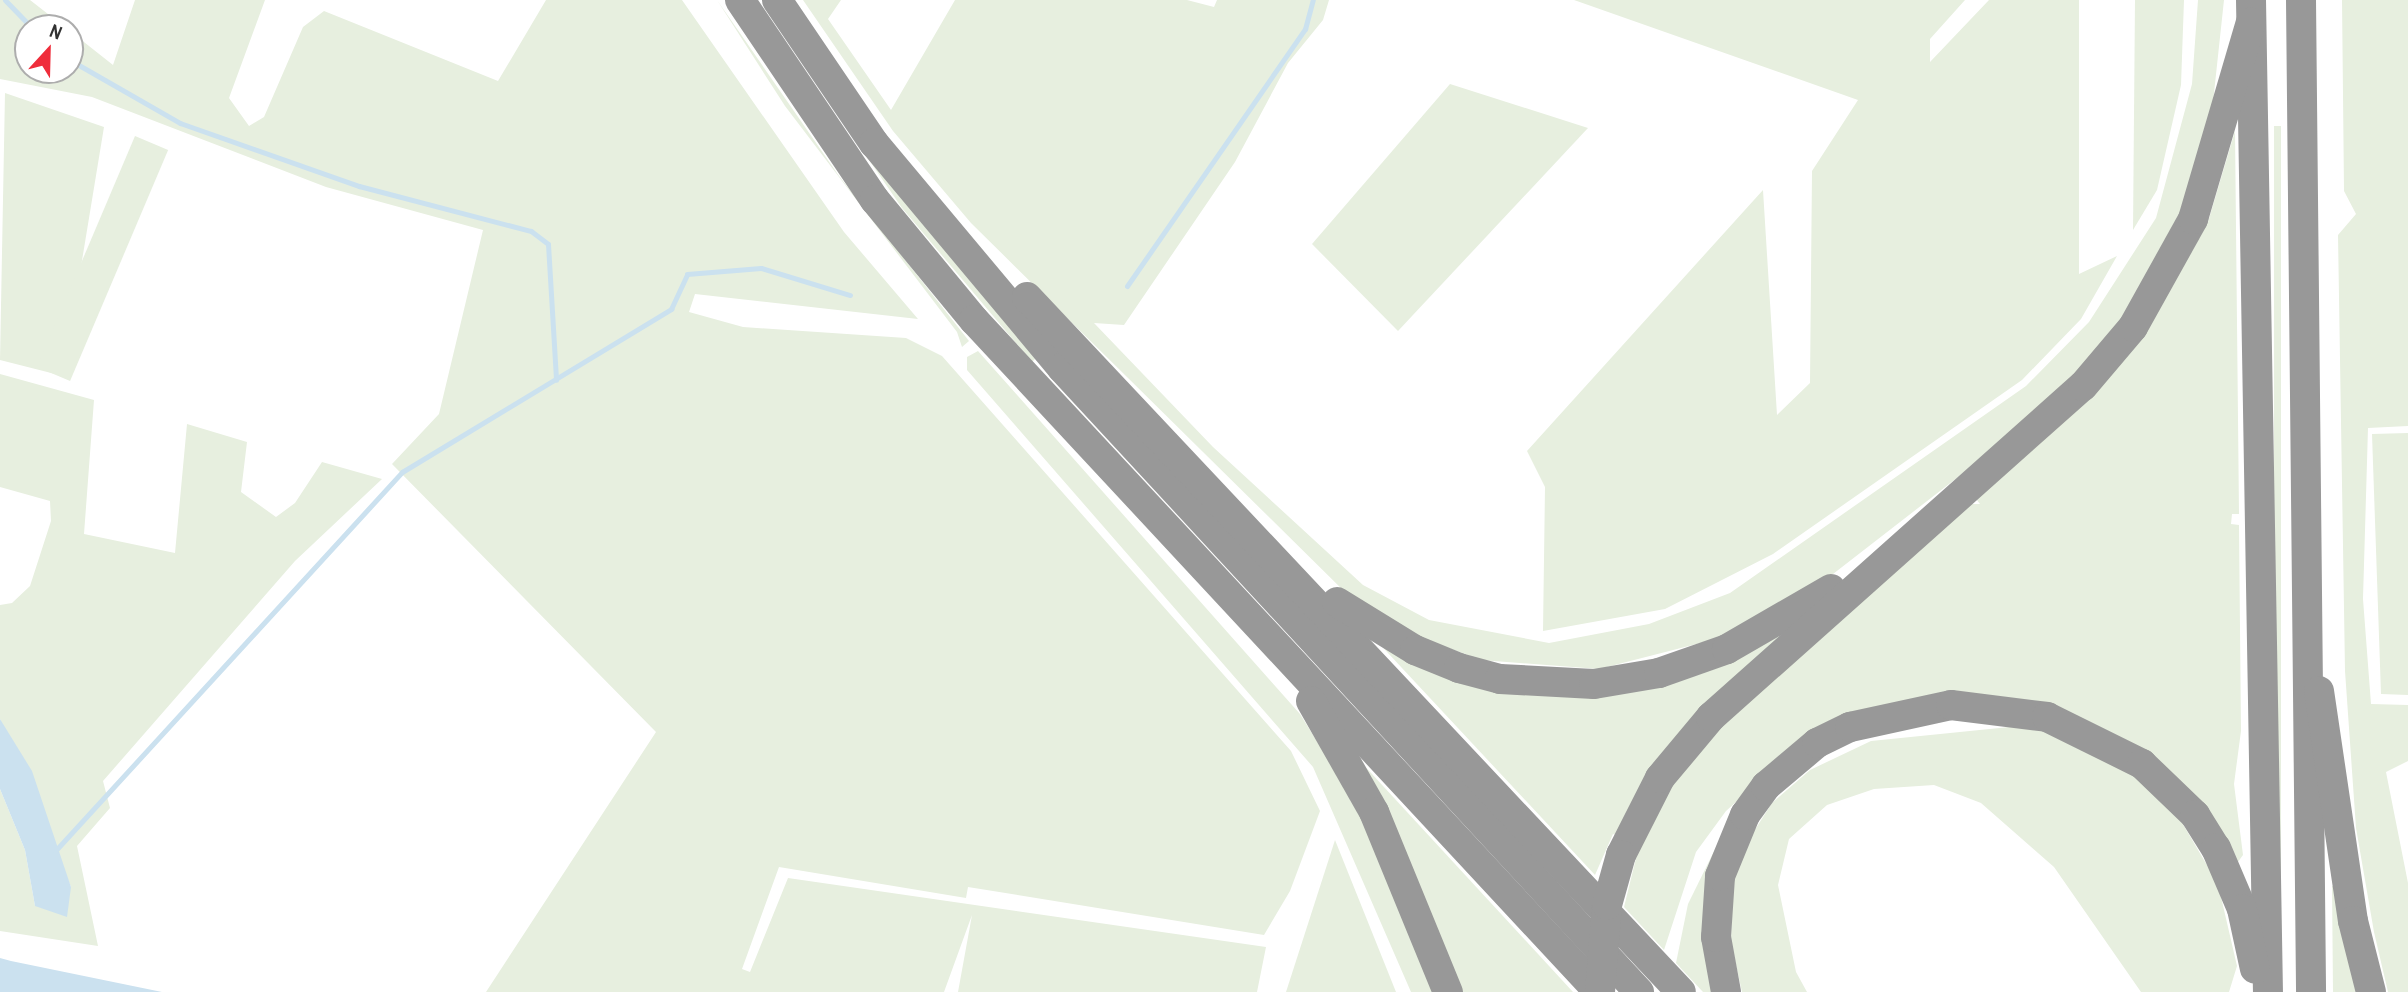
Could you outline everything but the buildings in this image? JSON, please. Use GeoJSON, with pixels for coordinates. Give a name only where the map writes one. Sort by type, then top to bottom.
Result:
{"type":"FeatureCollection","features":[{"type":"Feature","properties":{"kind":"highway"},"geometry":{"type":"LineString","coordinates":[[740,0],[875,200],[974,320],[1600,992]]}},
{"type":"Feature","properties":{"kind":"highway"},"geometry":{"type":"LineString","coordinates":[[777,0],[874,143],[1062,368],[1639,992]]}},
{"type":"Feature","properties":{"kind":"highway"},"geometry":{"type":"LineString","coordinates":[[2301,0],[2311,992]]}},
{"type":"Feature","properties":{"kind":"highway"},"geometry":{"type":"LineString","coordinates":[[1600,992],[1607,905],[1621,855],[1660,778],[1702,726],[2083,386],[2133,327],[2193,219],[2251,11]]}},
{"type":"Feature","properties":{"kind":"highway"},"geometry":{"type":"LineString","coordinates":[[2251,11],[2260,213],[2268,992]]}},
{"type":"Feature","properties":{"kind":"highway"},"geometry":{"type":"LineString","coordinates":[[874,143],[1192,466],[1681,992]]}},
{"type":"Feature","properties":{"kind":"highway"},"geometry":{"type":"LineString","coordinates":[[1192,466],[1367,624],[1415,650],[1500,679],[1594,684],[1660,673],[1759,635],[1892,555]]}},
{"type":"Feature","properties":{"kind":"highway"},"geometry":{"type":"LineString","coordinates":[[2309,647],[2331,740],[2353,921],[2371,992]]}},
{"type":"Feature","properties":{"kind":"highway"},"geometry":{"type":"LineString","coordinates":[[1287,659],[1374,812],[1448,992]]}},
{"type":"Feature","properties":{"kind":"highway"},"geometry":{"type":"LineString","coordinates":[[1726,992],[1716,937],[1720,876],[1745,815],[1766,786],[1807,750],[1850,727],[1919,708],[1979,705],[2047,717],[2089,734],[2142,764],[2172,790],[2195,815],[2231,877],[2260,992]]}},
{"type":"Feature","properties":{"kind":"green space"},"geometry":{"type":"Polygon","coordinates":[[[0,0],[30,0],[48,14],[14,14],[14,82],[0,79],[0,0]]]}},
{"type":"Feature","properties":{"kind":"green space"},"geometry":{"type":"Polygon","coordinates":[[[135,0],[265,0],[229,98],[249,126],[264,117],[303,27],[324,11],[498,81],[546,0],[682,0],[844,232],[918,319],[695,294],[689,312],[743,327],[906,338],[942,356],[1291,751],[1320,811],[1290,891],[1264,935],[968,887],[966,898],[779,867],[742,969],[750,972],[788,878],[1266,947],[1257,992],[958,992],[972,915],[944,992],[486,992],[656,732],[392,464],[439,414],[483,230],[326,187],[92,97],[26,84],[84,84],[84,42],[113,65],[135,0]]]}},
{"type":"Feature","properties":{"kind":"green space"},"geometry":{"type":"Polygon","coordinates":[[[717,0],[839,176],[969,341],[962,347],[957,332],[785,106],[717,0]]]}},
{"type":"Feature","properties":{"kind":"green space"},"geometry":{"type":"Polygon","coordinates":[[[759,0],[898,193],[1036,358],[1032,362],[902,208],[759,0]]]}},
{"type":"Feature","properties":{"kind":"green space"},"geometry":{"type":"Polygon","coordinates":[[[803,0],[841,0],[828,19],[891,110],[955,0],[1187,0],[1214,7],[1217,0],[1329,0],[1323,20],[1288,63],[1235,162],[1124,325],[1094,323],[1213,447],[1363,585],[1429,620],[1549,643],[1649,624],[1730,593],[2026,386],[2089,322],[2156,218],[2192,84],[2198,0],[2224,0],[2211,121],[2189,194],[2135,304],[2090,360],[1998,446],[1824,581],[1720,638],[1599,669],[1481,660],[1419,637],[1353,600],[971,223],[893,131],[803,0]]]}},
{"type":"Feature","properties":{"kind":"green space"},"geometry":{"type":"Polygon","coordinates":[[[1574,0],[1965,0],[1930,39],[1930,62],[1989,0],[2079,0],[2079,274],[2117,256],[2081,319],[2022,380],[1773,554],[1665,609],[1543,631],[1545,487],[1527,451],[1763,190],[1777,415],[1810,383],[1812,171],[1858,100],[1574,0]]]}},
{"type":"Feature","properties":{"kind":"green space"},"geometry":{"type":"Polygon","coordinates":[[[2135,0],[2184,0],[2181,85],[2157,190],[2133,230],[2135,0]]]}},
{"type":"Feature","properties":{"kind":"green space"},"geometry":{"type":"Polygon","coordinates":[[[2342,0],[2408,0],[2408,426],[2368,428],[2363,599],[2371,704],[2408,705],[2408,761],[2386,772],[2408,883],[2408,992],[2388,992],[2374,932],[2356,828],[2345,671],[2338,235],[2356,214],[2344,191],[2342,0]]]}},
{"type":"Feature","properties":{"kind":"green space"},"geometry":{"type":"Polygon","coordinates":[[[1450,84],[1588,128],[1398,331],[1312,244],[1450,84]]]}},
{"type":"Feature","properties":{"kind":"green space"},"geometry":{"type":"Polygon","coordinates":[[[5,93],[104,127],[63,376],[0,360],[5,93]]]}},
{"type":"Feature","properties":{"kind":"green space"},"geometry":{"type":"Polygon","coordinates":[[[2274,126],[2281,126],[2281,992],[2274,992],[2274,126]]]}},
{"type":"Feature","properties":{"kind":"green space"},"geometry":{"type":"Polygon","coordinates":[[[2235,131],[2239,514],[2232,514],[2231,524],[2239,525],[2241,731],[2234,784],[2243,855],[2235,866],[2190,795],[1974,696],[1779,763],[1726,811],[1696,852],[1664,950],[1624,907],[1640,842],[1662,797],[1713,729],[1971,504],[1980,504],[1976,499],[2145,330],[2208,222],[2235,131]]]}},
{"type":"Feature","properties":{"kind":"green space"},"geometry":{"type":"Polygon","coordinates":[[[135,136],[168,150],[70,381],[37,367],[135,136]]]}},
{"type":"Feature","properties":{"kind":"green space"},"geometry":{"type":"Polygon","coordinates":[[[978,351],[1300,714],[1370,827],[1436,992],[1411,992],[1313,767],[967,370],[967,357],[978,351]]]}},
{"type":"Feature","properties":{"kind":"green space"},"geometry":{"type":"Polygon","coordinates":[[[0,374],[94,400],[84,534],[175,553],[187,424],[247,442],[241,492],[276,517],[295,503],[322,462],[382,479],[295,561],[103,781],[110,808],[77,846],[98,946],[0,931],[0,789],[25,850],[35,906],[71,887],[0,719],[0,605],[12,603],[30,586],[51,521],[50,501],[0,487],[0,374]]]}},
{"type":"Feature","properties":{"kind":"green space"},"geometry":{"type":"Polygon","coordinates":[[[2408,433],[2408,695],[2381,694],[2372,434],[2408,433]]]}},
{"type":"Feature","properties":{"kind":"green space"},"geometry":{"type":"Polygon","coordinates":[[[1787,628],[1618,836],[1613,834],[1595,875],[1374,638],[1551,692],[1787,628]]]}},
{"type":"Feature","properties":{"kind":"green space"},"geometry":{"type":"Polygon","coordinates":[[[2039,724],[2114,758],[2167,797],[2218,884],[2237,966],[2229,992],[2141,992],[2054,867],[1981,803],[1934,785],[1874,789],[1827,805],[1789,839],[1778,885],[1796,972],[1807,992],[1742,992],[1731,942],[1732,885],[1742,850],[1772,803],[1810,770],[1871,741],[2039,724]]]}},
{"type":"Feature","properties":{"kind":"green space"},"geometry":{"type":"Polygon","coordinates":[[[1348,748],[1573,992],[1461,992],[1348,748]]]}},
{"type":"Feature","properties":{"kind":"green space"},"geometry":{"type":"Polygon","coordinates":[[[1720,839],[1719,992],[1703,992],[1676,963],[1688,904],[1720,839]]]}},
{"type":"Feature","properties":{"kind":"green space"},"geometry":{"type":"Polygon","coordinates":[[[1335,840],[1396,992],[1286,992],[1335,840]]]}},
{"type":"Feature","properties":{"kind":"green space"},"geometry":{"type":"Polygon","coordinates":[[[2332,886],[2336,886],[2358,992],[2333,992],[2332,886]]]}},
{"type":"Feature","properties":{"kind":"water"},"geometry":{"type":"Polygon","coordinates":[[[0,719],[32,771],[71,887],[67,917],[35,906],[25,850],[0,789],[0,719]]]}},
{"type":"Feature","properties":{"kind":"water"},"geometry":{"type":"Polygon","coordinates":[[[0,958],[11,961],[162,992],[0,992],[0,958]]]}},
{"type":"Feature","properties":{"kind":"waterway"},"geometry":{"type":"LineString","coordinates":[[5,0],[18,14]]}},
{"type":"Feature","properties":{"kind":"waterway"},"geometry":{"type":"LineString","coordinates":[[1127,286],[1305,29],[1313,0]]}},
{"type":"Feature","properties":{"kind":"waterway"},"geometry":{"type":"LineString","coordinates":[[84,68],[180,123],[359,186],[531,231],[548,244],[556,380]]}},
{"type":"Feature","properties":{"kind":"waterway"},"geometry":{"type":"LineString","coordinates":[[55,851],[402,472],[671,309],[687,274],[761,268],[850,295]]}}]}
